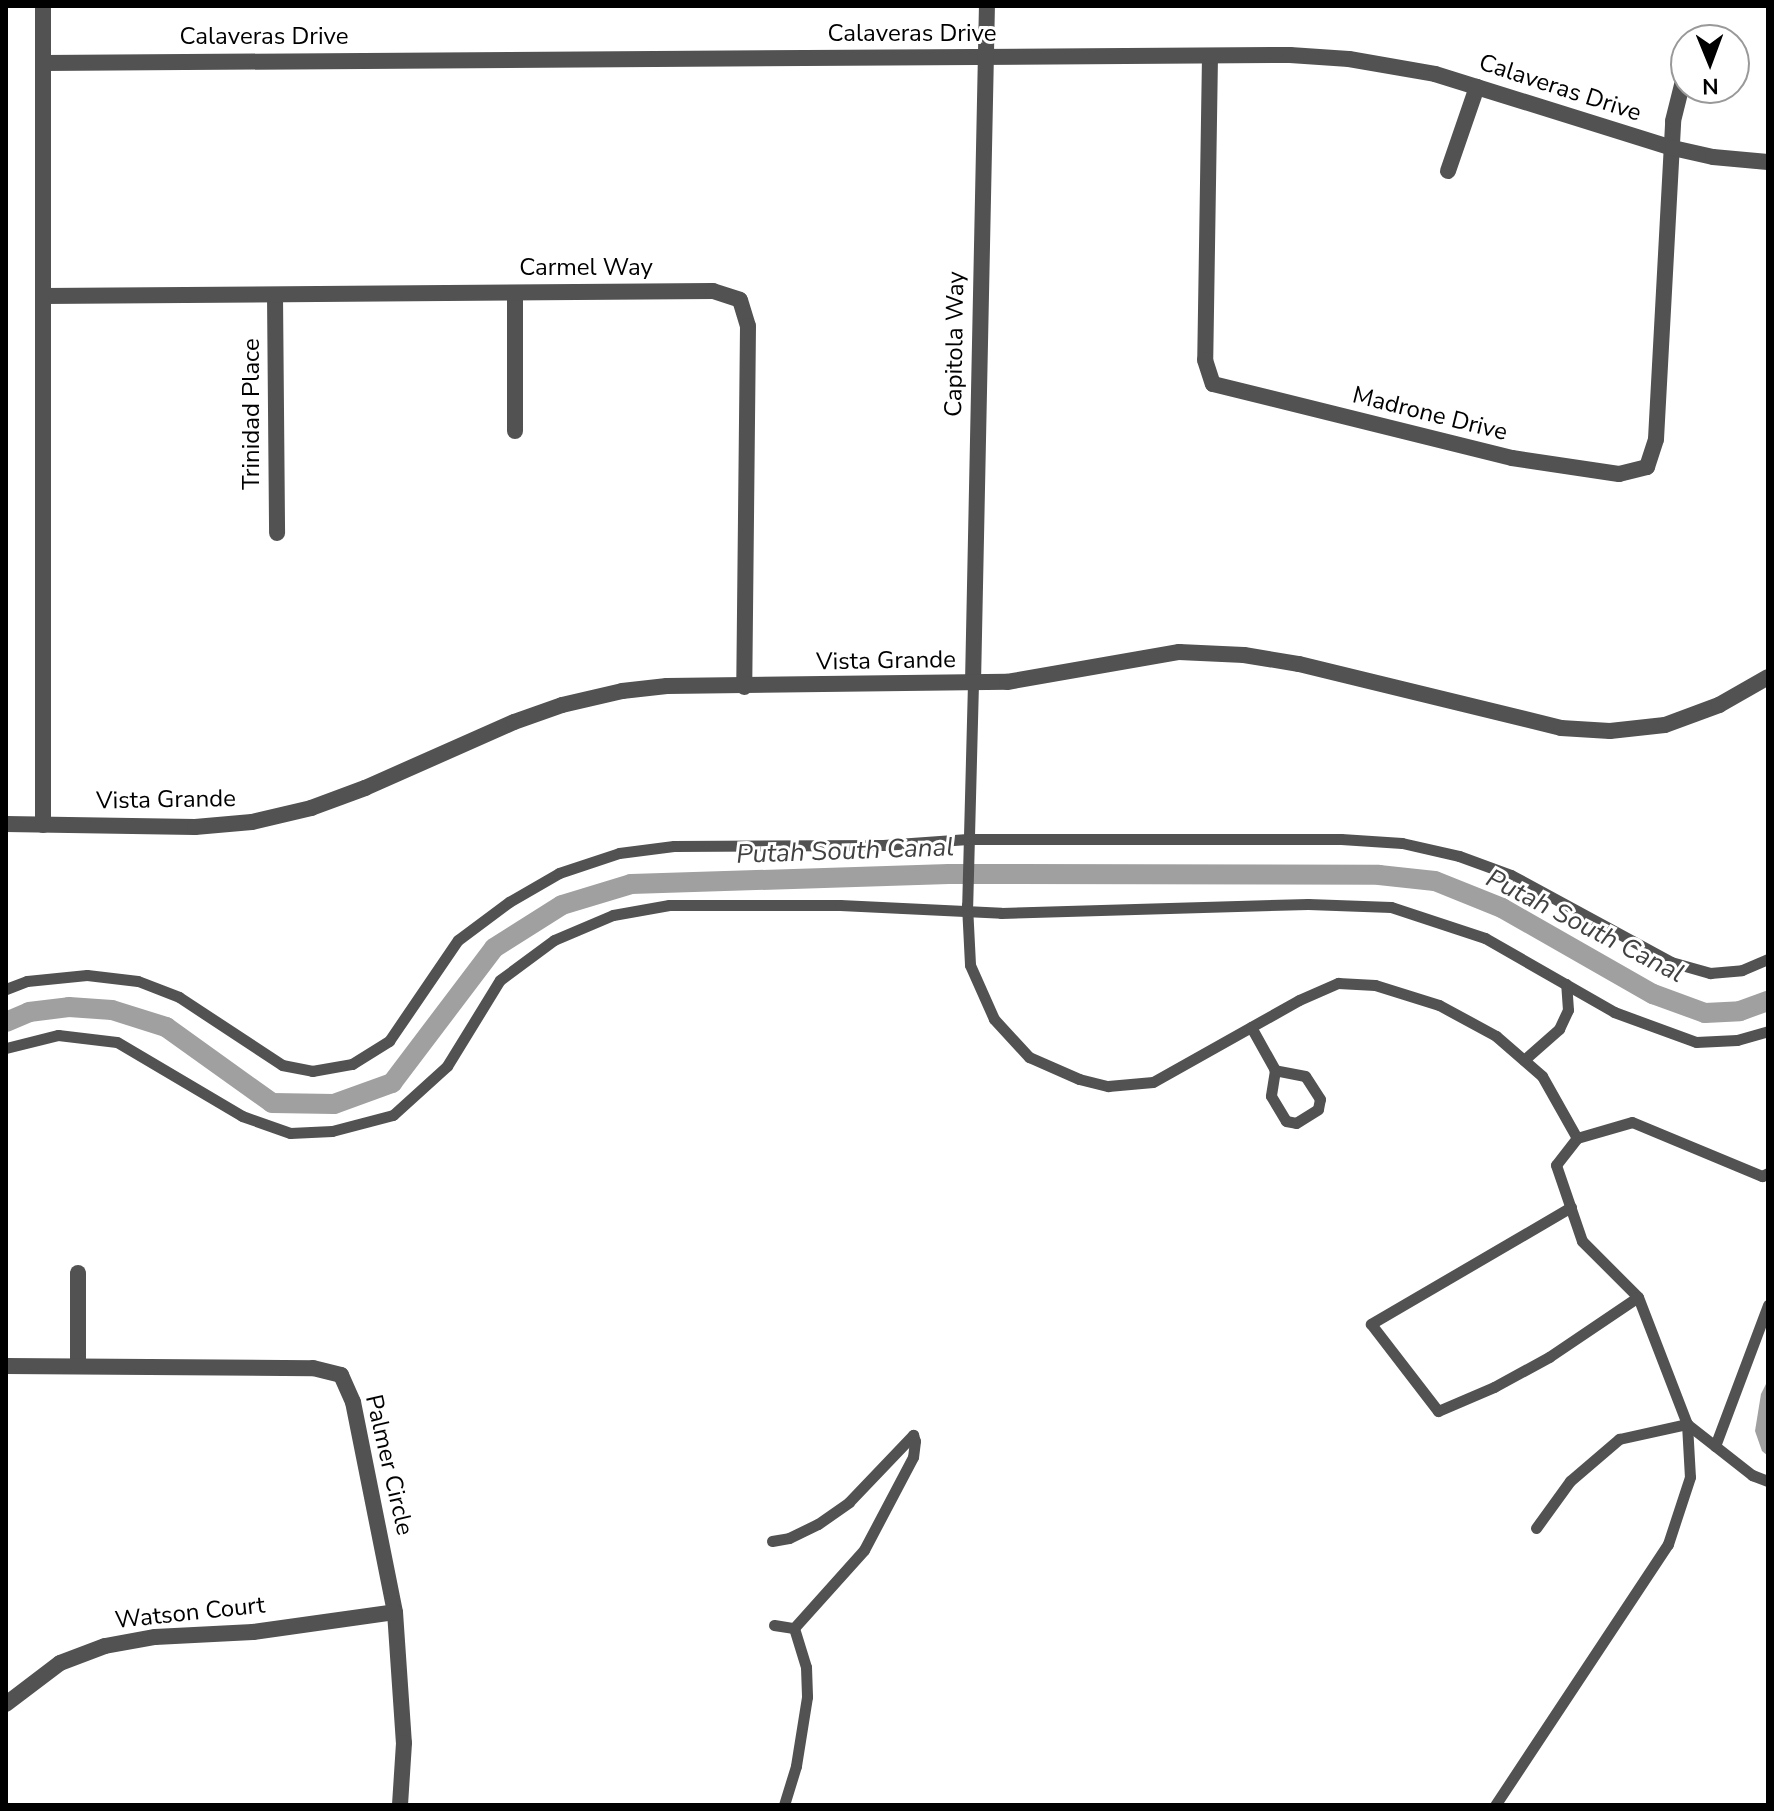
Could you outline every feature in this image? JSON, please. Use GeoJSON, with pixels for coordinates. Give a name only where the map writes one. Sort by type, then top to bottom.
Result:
{"type":"FeatureCollection","features":[{"type":"Feature","properties":{"kind":"street"},"geometry":{"type":"LineString","coordinates":[[43,6],[43,825]]}},
{"type":"Feature","properties":{"kind":"street","name":"Capitola Way"},"geometry":{"type":"LineString","coordinates":[[973,683],[987,6]]}},
{"type":"Feature","properties":{"kind":"street","name":"Calaveras Drive"},"geometry":{"type":"LineString","coordinates":[[43,63],[1210,56],[1349,59],[1435,74],[1673,148],[1713,157],[1768,162]]}},
{"type":"Feature","properties":{"kind":"street","name":"Madrone Drive"},"geometry":{"type":"LineString","coordinates":[[1210,56],[1205,360],[1213,384],[1526,461],[1619,474],[1647,467],[1656,439],[1673,148]]}},
{"type":"Feature","properties":{"kind":"street"},"geometry":{"type":"LineString","coordinates":[[1448,171],[1477,87]]}},
{"type":"Feature","properties":{"kind":"street"},"geometry":{"type":"LineString","coordinates":[[1673,148],[1673,121],[1677,104]]}},
{"type":"Feature","properties":{"kind":"street","name":"Carmel Way"},"geometry":{"type":"LineString","coordinates":[[43,296],[713,291],[740,300],[748,326],[744,687]]}},
{"type":"Feature","properties":{"kind":"street"},"geometry":{"type":"LineString","coordinates":[[515,293],[515,431]]}},
{"type":"Feature","properties":{"kind":"street","name":"Trinidad Place"},"geometry":{"type":"LineString","coordinates":[[275,295],[277,533]]}},
{"type":"Feature","properties":{"kind":"street","name":"Vista Grande"},"geometry":{"type":"LineString","coordinates":[[6,824],[195,827],[252,822],[311,808],[365,788],[514,722],[562,705],[622,691],[667,686],[973,683],[1035,679],[1179,652],[1244,655],[1299,664],[1561,728],[1610,731],[1665,725],[1719,705],[1768,677]]}},
{"type":"Feature","properties":{"kind":"street"},"geometry":{"type":"LineString","coordinates":[[78,1273],[78,1364]]}},
{"type":"Feature","properties":{"kind":"street","name":"Palmer Circle"},"geometry":{"type":"LineString","coordinates":[[6,1366],[78,1364],[313,1368],[341,1375],[353,1402],[395,1612],[404,1743],[400,1805]]}},
{"type":"Feature","properties":{"kind":"street","name":"Watson Court"},"geometry":{"type":"LineString","coordinates":[[6,1704],[60,1663],[105,1646],[155,1637],[253,1632],[395,1612]]}},
{"type":"Feature","properties":{"kind":"lane"},"geometry":{"type":"LineString","coordinates":[[973,683],[967,908],[970,965],[994,1019],[1029,1057],[1079,1079],[1108,1086],[1153,1082],[1299,1000],[1338,983],[1375,985],[1439,1005],[1496,1036],[1542,1076],[1577,1138]]}},
{"type":"Feature","properties":{"kind":"lane"},"geometry":{"type":"LineString","coordinates":[[6,989],[27,981],[87,975],[138,981],[179,997],[282,1065],[312,1071],[352,1064],[389,1041],[458,940],[509,902],[559,873],[619,853],[674,846],[1341,839],[1402,843],[1459,856],[1511,875],[1671,962],[1710,973],[1742,970],[1768,959]]}},
{"type":"Feature","properties":{"kind":"lane"},"geometry":{"type":"LineString","coordinates":[[6,1048],[58,1035],[117,1042],[242,1116],[290,1133],[332,1131],[393,1115],[447,1066],[500,980],[554,940],[613,915],[669,905],[840,905],[932,912],[967,908],[1001,913],[1308,904],[1391,907],[1485,938],[1614,1012],[1696,1042],[1737,1040],[1768,1031]]}},
{"type":"Feature","properties":{"kind":"lane"},"geometry":{"type":"LineString","coordinates":[[1524,1060],[1559,1029],[1568,1010],[1566,984]]}},
{"type":"Feature","properties":{"kind":"lane"},"geometry":{"type":"LineString","coordinates":[[1251,1027],[1275,1070],[1271,1096],[1286,1121],[1296,1123],[1318,1109],[1320,1099],[1305,1076],[1275,1070]]}},
{"type":"Feature","properties":{"kind":"lane"},"geometry":{"type":"LineString","coordinates":[[1495,1805],[1668,1544],[1690,1477],[1687,1424],[1638,1297],[1582,1241],[1556,1165],[1577,1138],[1632,1122],[1762,1176],[1768,1173]]}},
{"type":"Feature","properties":{"kind":"lane"},"geometry":{"type":"LineString","coordinates":[[1571,1207],[1371,1324],[1438,1411],[1494,1387],[1549,1357],[1638,1297]]}},
{"type":"Feature","properties":{"kind":"lane"},"geometry":{"type":"LineString","coordinates":[[1715,1446],[1768,1305]]}},
{"type":"Feature","properties":{"kind":"lane"},"geometry":{"type":"LineString","coordinates":[[1687,1424],[1752,1475],[1768,1481]]}},
{"type":"Feature","properties":{"kind":"lane"},"geometry":{"type":"LineString","coordinates":[[1536,1528],[1570,1481],[1619,1439],[1687,1424]]}},
{"type":"Feature","properties":{"kind":"lane"},"geometry":{"type":"LineString","coordinates":[[772,1541],[789,1538],[818,1524],[849,1502],[913,1435],[913,1457],[864,1550],[794,1628]]}},
{"type":"Feature","properties":{"kind":"lane"},"geometry":{"type":"LineString","coordinates":[[774,1625],[794,1628]]}},
{"type":"Feature","properties":{"kind":"lane"},"geometry":{"type":"LineString","coordinates":[[784,1805],[799,1753],[807,1697],[806,1667],[794,1628]]}},
{"type":"Feature","properties":{"kind":"shaded area"},"geometry":{"type":"Polygon","coordinates":[[[1768,1380],[1768,1456],[1762,1451],[1755,1431],[1761,1394],[1768,1380]]]}},
{"type":"Feature","properties":{"kind":"waterway","name":"Putah South Canal"},"geometry":{"type":"LineString","coordinates":[[6,1022],[29,1012],[69,1007],[112,1010],[166,1027],[272,1103],[334,1104],[392,1083],[494,948],[562,905],[631,884],[949,874],[1379,875],[1435,881],[1502,908],[1653,994],[1705,1013],[1740,1011],[1768,1001]]}}]}
